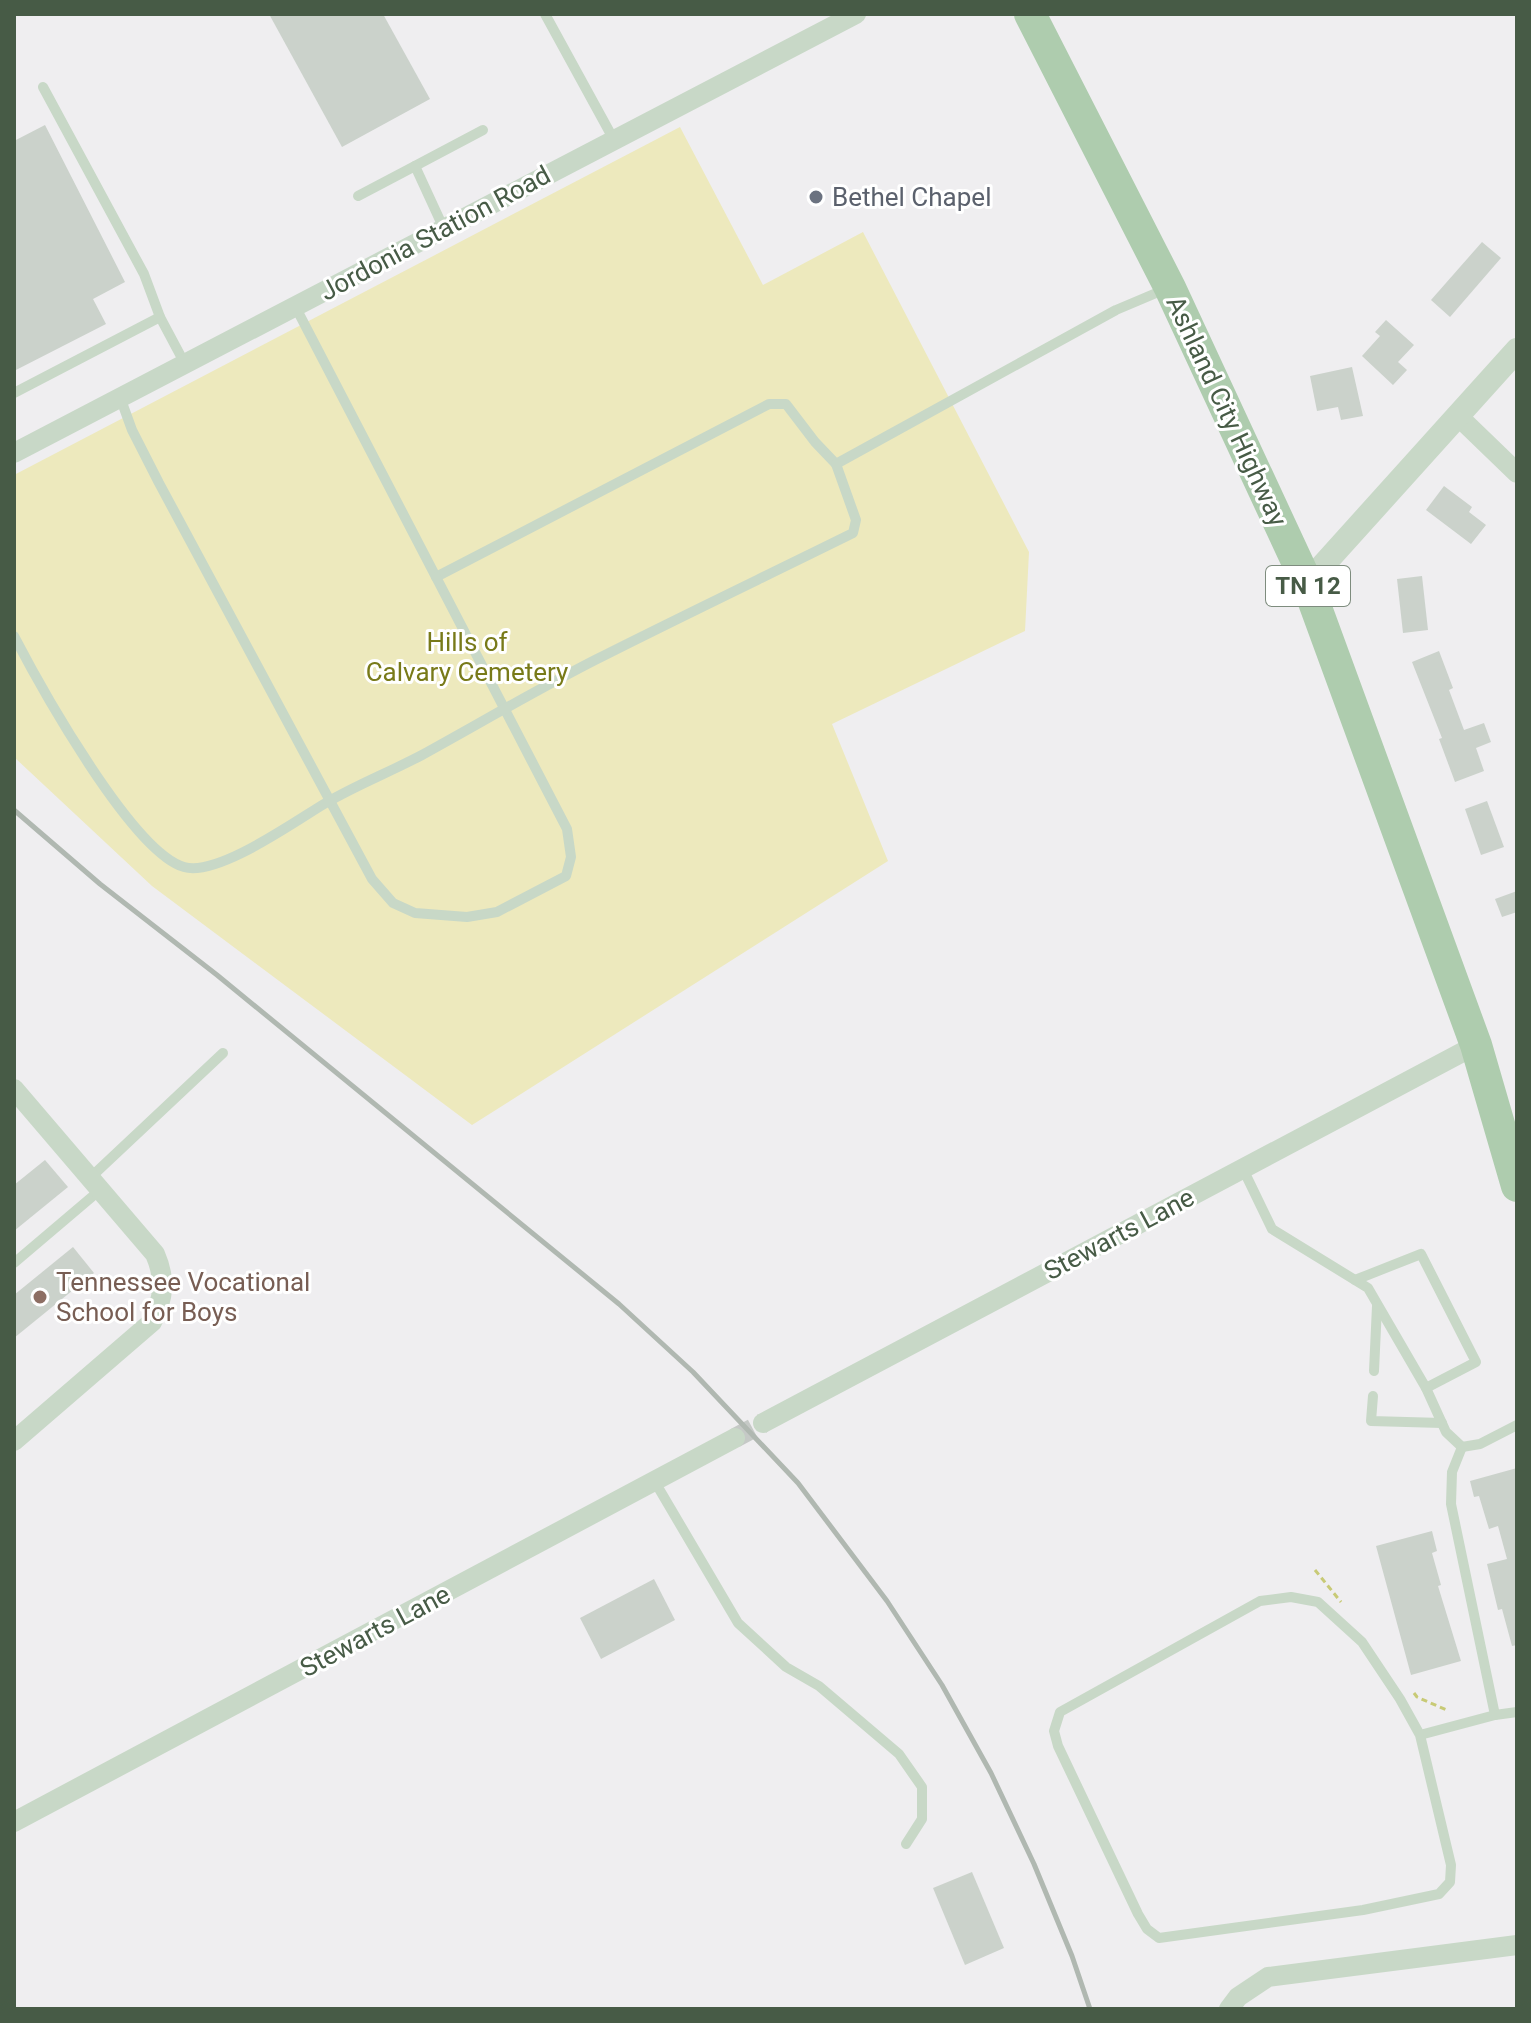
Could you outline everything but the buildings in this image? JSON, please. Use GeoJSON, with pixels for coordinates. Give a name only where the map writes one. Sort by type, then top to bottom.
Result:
{"type":"FeatureCollection","features":[{"type":"Feature","properties":{"kind":"main road","name":"Ashland City Highway"},"geometry":{"type":"LineString","coordinates":[[1030,14],[1170,288],[1307,583],[1476,1045],[1517,1186]]}},
{"type":"Feature","properties":{"kind":"street","name":"Jordonia Station Road"},"geometry":{"type":"LineString","coordinates":[[14,453],[856,14]]}},
{"type":"Feature","properties":{"kind":"street"},"geometry":{"type":"LineString","coordinates":[[1307,583],[1517,350]]}},
{"type":"Feature","properties":{"kind":"street"},"geometry":{"type":"LineString","coordinates":[[1459,417],[1517,473]]}},
{"type":"Feature","properties":{"kind":"street","name":"Stewarts Lane"},"geometry":{"type":"LineString","coordinates":[[763,1423],[1476,1045]]}},
{"type":"Feature","properties":{"kind":"street"},"geometry":{"type":"LineString","coordinates":[[14,1089],[155,1254],[164,1285],[161,1305],[152,1322],[14,1441]]}},
{"type":"Feature","properties":{"kind":"street","name":"Stewarts Lane"},"geometry":{"type":"LineString","coordinates":[[14,1822],[735,1438]]}},
{"type":"Feature","properties":{"kind":"street"},"geometry":{"type":"LineString","coordinates":[[1229,2009],[1238,1997],[1268,1977],[1517,1945]]}},
{"type":"Feature","properties":{"kind":"lane"},"geometry":{"type":"LineString","coordinates":[[545,14],[614,140]]}},
{"type":"Feature","properties":{"kind":"lane"},"geometry":{"type":"LineString","coordinates":[[43,87],[144,274],[160,317],[185,364]]}},
{"type":"Feature","properties":{"kind":"lane"},"geometry":{"type":"LineString","coordinates":[[358,196],[483,130]]}},
{"type":"Feature","properties":{"kind":"lane"},"geometry":{"type":"LineString","coordinates":[[415,166],[444,229]]}},
{"type":"Feature","properties":{"kind":"lane"},"geometry":{"type":"LineString","coordinates":[[836,464],[1116,310],[1170,288]]}},
{"type":"Feature","properties":{"kind":"lane"},"geometry":{"type":"LineString","coordinates":[[120,397],[132,430],[159,483],[372,879],[393,903],[415,913],[467,917],[497,912],[566,876],[571,857],[567,829],[295,306]]}},
{"type":"Feature","properties":{"kind":"lane"},"geometry":{"type":"LineString","coordinates":[[14,393],[160,317]]}},
{"type":"Feature","properties":{"kind":"lane"},"geometry":{"type":"LineString","coordinates":[[14,636],[72,738],[119,807],[158,852],[184,868],[210,868],[330,800],[401,766],[596,660],[853,533],[856,520],[836,464],[786,404],[769,404],[436,577]]}},
{"type":"Feature","properties":{"kind":"lane"},"geometry":{"type":"LineString","coordinates":[[14,1263],[223,1053]]}},
{"type":"Feature","properties":{"kind":"lane"},"geometry":{"type":"LineString","coordinates":[[1243,1169],[1272,1229],[1368,1288],[1426,1388],[1446,1432],[1462,1447]]}},
{"type":"Feature","properties":{"kind":"lane"},"geometry":{"type":"LineString","coordinates":[[1355,1280],[1421,1254],[1476,1362],[1426,1388]]}},
{"type":"Feature","properties":{"kind":"lane"},"geometry":{"type":"LineString","coordinates":[[1374,1371],[1378,1304]]}},
{"type":"Feature","properties":{"kind":"lane"},"geometry":{"type":"LineString","coordinates":[[1373,1396],[1371,1421],[1442,1423]]}},
{"type":"Feature","properties":{"kind":"lane"},"geometry":{"type":"LineString","coordinates":[[1462,1447],[1480,1444],[1517,1425]]}},
{"type":"Feature","properties":{"kind":"lane"},"geometry":{"type":"LineString","coordinates":[[1462,1447],[1452,1472],[1451,1504],[1495,1715]]}},
{"type":"Feature","properties":{"kind":"lane"},"geometry":{"type":"LineString","coordinates":[[655,1482],[738,1623],[786,1667],[819,1686],[899,1754],[922,1787],[922,1819],[906,1844]]}},
{"type":"Feature","properties":{"kind":"lane"},"geometry":{"type":"LineString","coordinates":[[1291,1597],[1318,1602],[1362,1642],[1420,1735],[1451,1865],[1450,1882],[1439,1894],[1363,1910],[1159,1938],[1147,1929],[1138,1914],[1058,1746],[1054,1731],[1060,1712],[1141,1666],[1260,1601],[1291,1597]]}},
{"type":"Feature","properties":{"kind":"lane"},"geometry":{"type":"LineString","coordinates":[[1420,1735],[1517,1712]]}},
{"type":"Feature","properties":{"kind":"path"},"geometry":{"type":"LineString","coordinates":[[1315,1570],[1343,1605]]}},
{"type":"Feature","properties":{"kind":"path"},"geometry":{"type":"LineString","coordinates":[[1408,1685],[1417,1697],[1456,1715]]}},
{"type":"Feature","properties":{"kind":"green space","name":"Hills of Calvary Cemetery"},"geometry":{"type":"Polygon","coordinates":[[[680,127],[763,285],[863,232],[1029,552],[1025,631],[832,724],[888,861],[472,1125],[152,886],[14,757],[14,475],[680,127]]]}},
{"type":"Feature","properties":{"kind":"tunnel"},"geometry":{"type":"LineString","coordinates":[[735,1438],[763,1423]]}},
{"type":"Feature","properties":{"kind":"railway"},"geometry":{"type":"LineString","coordinates":[[14,810],[100,884],[217,975],[619,1304],[693,1372],[798,1483],[887,1601],[942,1685],[991,1773],[1034,1864],[1090,2009]]}},
{"type":"Feature","properties":{"kind":"place","name":"Bethel Chapel"},"geometry":{"type":"Point","coordinates":[816,197]}},
{"type":"Feature","properties":{"kind":"place","name":"Tennessee Vocational School for Boys"},"geometry":{"type":"Point","coordinates":[40,1297]}}]}
